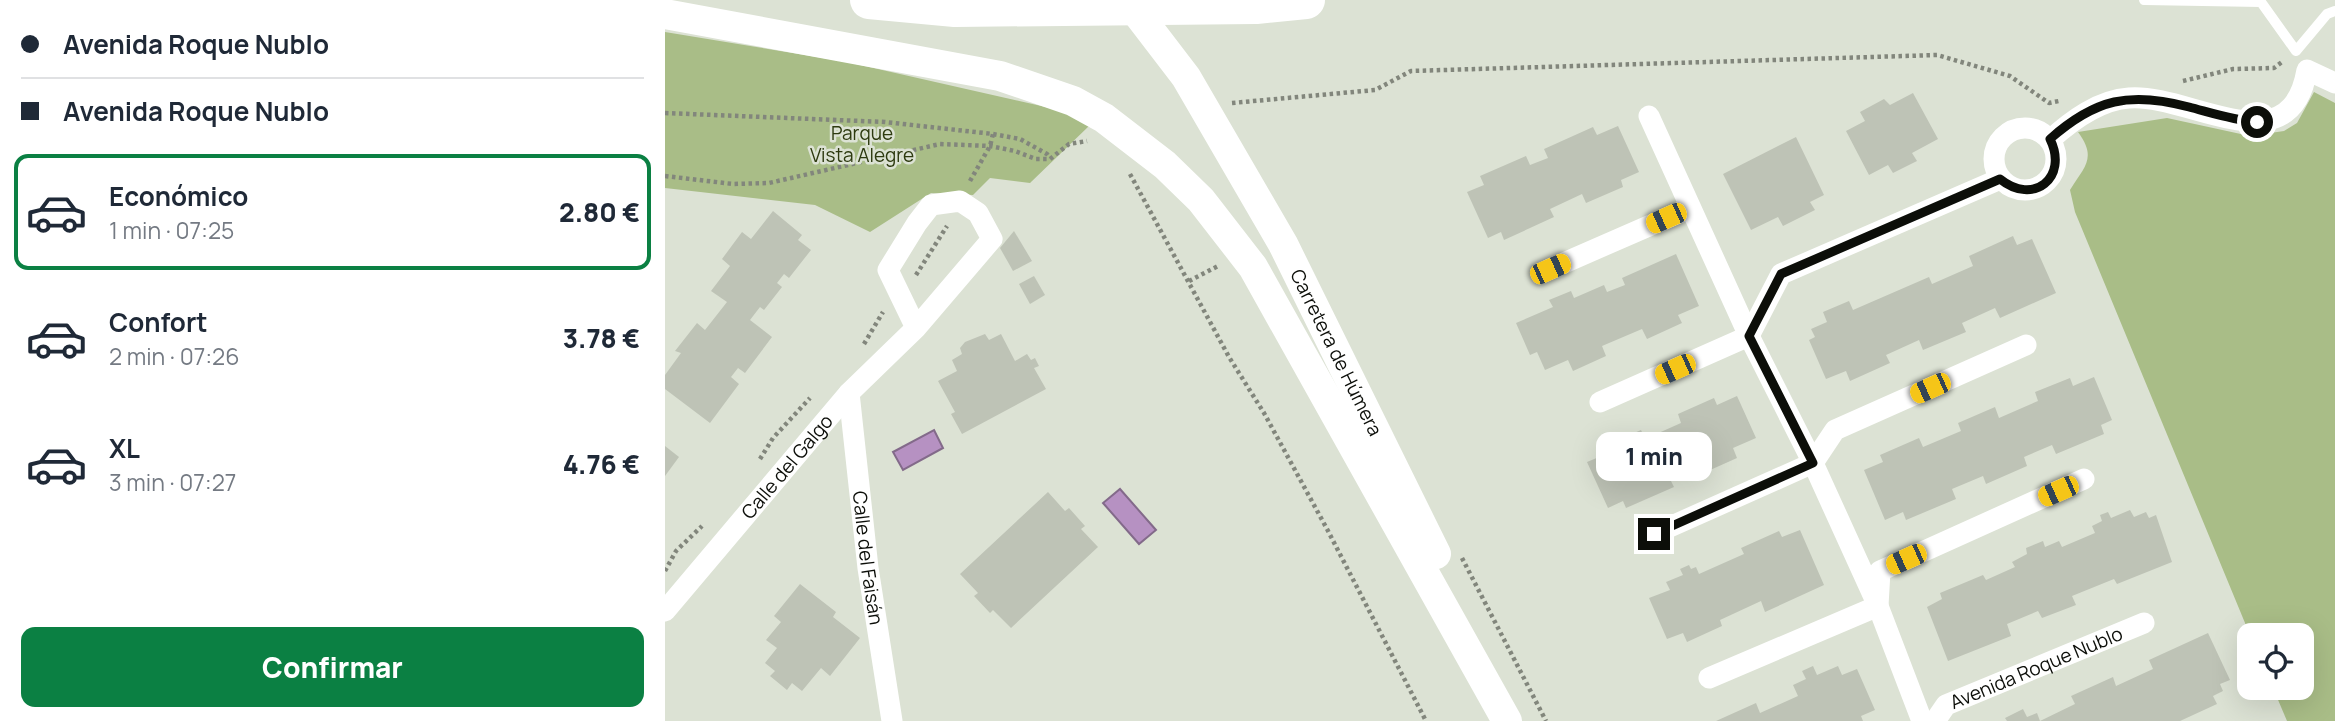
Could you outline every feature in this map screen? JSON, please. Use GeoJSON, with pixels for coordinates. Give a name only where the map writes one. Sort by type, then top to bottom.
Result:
{"type":"FeatureCollection","features":[{"type":"Feature","properties":{"kind":"highway"},"geometry":{"type":"LineString","coordinates":[[869,0],[955,8],[1256,5],[1305,0]]}},
{"type":"Feature","properties":{"kind":"main road","name":"Carretera de Húmera"},"geometry":{"type":"LineString","coordinates":[[1127,0],[1186,77],[1283,244],[1518,721]]}},
{"type":"Feature","properties":{"kind":"main road"},"geometry":{"type":"LineString","coordinates":[[665,13],[1000,76],[1073,102],[1104,118],[1165,165],[1201,200],[1253,267],[1507,721]]}},
{"type":"Feature","properties":{"kind":"street"},"geometry":{"type":"LineString","coordinates":[[2296,51],[2307,70],[2335,83]]}},
{"type":"Feature","properties":{"kind":"street"},"geometry":{"type":"LineString","coordinates":[[2050,139],[2083,114],[2105,104],[2129,98],[2158,100],[2239,121],[2274,119],[2286,112],[2295,102],[2304,84],[2307,70]]}},
{"type":"Feature","properties":{"kind":"street"},"geometry":{"type":"LineString","coordinates":[[1649,116],[1749,336],[1813,463],[1878,606],[1921,721]]}},
{"type":"Feature","properties":{"kind":"street"},"geometry":{"type":"LineString","coordinates":[[2021,128],[2042,132],[2050,139],[2056,160],[2049,179],[2042,186],[2019,190],[2000,179],[1994,169],[1993,158],[2001,137],[2021,128]]}},
{"type":"Feature","properties":{"kind":"street"},"geometry":{"type":"LineString","coordinates":[[1600,402],[1749,336],[1781,274],[2000,179]]}},
{"type":"Feature","properties":{"kind":"street"},"geometry":{"type":"LineString","coordinates":[[916,328],[888,270],[931,205],[960,201]]}},
{"type":"Feature","properties":{"kind":"street","name":"Calle del Galgo"},"geometry":{"type":"LineString","coordinates":[[665,611],[849,393],[916,328],[992,239],[978,213],[960,201]]}},
{"type":"Feature","properties":{"kind":"street"},"geometry":{"type":"LineString","coordinates":[[1550,269],[1690,208]]}},
{"type":"Feature","properties":{"kind":"street"},"geometry":{"type":"LineString","coordinates":[[1654,534],[1813,463],[1835,430],[2026,345]]}},
{"type":"Feature","properties":{"kind":"street","name":"Calle del Faisán"},"geometry":{"type":"LineString","coordinates":[[849,393],[868,568],[892,721]]}},
{"type":"Feature","properties":{"kind":"street"},"geometry":{"type":"LineString","coordinates":[[1878,606],[1880,571],[2084,479]]}},
{"type":"Feature","properties":{"kind":"street"},"geometry":{"type":"LineString","coordinates":[[1709,678],[1878,606]]}},
{"type":"Feature","properties":{"kind":"street","name":"Avenida Roque Nublo"},"geometry":{"type":"LineString","coordinates":[[1935,721],[1946,705],[2144,623]]}},
{"type":"Feature","properties":{"kind":"lane"},"geometry":{"type":"LineString","coordinates":[[2144,0],[2260,2],[2296,51],[2327,14],[2335,11]]}},
{"type":"Feature","properties":{"kind":"path"},"geometry":{"type":"LineString","coordinates":[[1230,103],[1375,90],[1412,71],[1937,55]]}},
{"type":"Feature","properties":{"kind":"path"},"geometry":{"type":"LineString","coordinates":[[665,113],[885,122],[993,134],[1020,139],[1047,154],[1050,159]]}},
{"type":"Feature","properties":{"kind":"path"},"geometry":{"type":"LineString","coordinates":[[860,350],[898,290],[918,273],[943,235],[993,134]]}},
{"type":"Feature","properties":{"kind":"path"},"geometry":{"type":"LineString","coordinates":[[665,176],[733,184],[769,183],[940,144],[989,146],[1015,151],[1036,159],[1050,159],[1069,144],[1094,140]]}},
{"type":"Feature","properties":{"kind":"path"},"geometry":{"type":"LineString","coordinates":[[1128,171],[1229,357],[1328,529],[1426,721]]}},
{"type":"Feature","properties":{"kind":"path"},"geometry":{"type":"LineString","coordinates":[[758,460],[773,438],[817,391]]}},
{"type":"Feature","properties":{"kind":"path"},"geometry":{"type":"LineString","coordinates":[[665,571],[677,551],[706,523]]}},
{"type":"Feature","properties":{"kind":"green space","name":"Parque Vista Alegre"},"geometry":{"type":"Polygon","coordinates":[[[665,32],[847,62],[1081,115],[1089,126],[1030,183],[990,178],[973,195],[931,193],[870,232],[815,205],[665,188],[665,32]]]}},
{"type":"Feature","properties":{"kind":"green space"},"geometry":{"type":"Polygon","coordinates":[[[2314,92],[2335,103],[2335,721],[2287,721],[2278,700],[2314,700],[2314,623],[2245,623],[2075,212],[2070,190],[2084,168],[2088,155],[2078,132],[2167,118],[2250,136],[2284,131],[2297,123],[2314,92]]]}},
{"type":"Feature","properties":{"kind":"shaded area"},"geometry":{"type":"Polygon","coordinates":[[[934,430],[943,448],[903,470],[893,452],[934,430]]]}},
{"type":"Feature","properties":{"kind":"shaded area"},"geometry":{"type":"Polygon","coordinates":[[[1120,489],[1156,530],[1139,544],[1103,503],[1120,489]]]}},
{"type":"Feature","properties":{"kind":"building"},"geometry":{"type":"Polygon","coordinates":[[[1913,93],[1938,139],[1912,153],[1917,161],[1893,173],[1888,165],[1869,175],[1846,131],[1865,121],[1860,112],[1884,99],[1890,105],[1913,93]]]}},
{"type":"Feature","properties":{"kind":"building"},"geometry":{"type":"Polygon","coordinates":[[[1618,126],[1639,172],[1621,180],[1623,187],[1586,203],[1582,194],[1550,209],[1554,217],[1504,240],[1501,232],[1488,238],[1467,192],[1484,185],[1480,176],[1526,156],[1530,165],[1548,158],[1544,149],[1593,127],[1597,135],[1618,126]]]}},
{"type":"Feature","properties":{"kind":"building"},"geometry":{"type":"Polygon","coordinates":[[[1796,137],[1824,195],[1810,202],[1815,210],[1783,226],[1778,217],[1751,230],[1723,174],[1796,137]]]}},
{"type":"Feature","properties":{"kind":"building"},"geometry":{"type":"Polygon","coordinates":[[[773,211],[802,235],[798,240],[811,250],[789,278],[784,274],[777,283],[782,287],[764,310],[760,307],[750,320],[772,337],[745,373],[738,368],[731,377],[739,384],[710,423],[665,389],[665,375],[681,353],[675,351],[697,323],[705,330],[727,302],[711,291],[730,266],[722,259],[742,232],[751,239],[773,211]]]}},
{"type":"Feature","properties":{"kind":"building"},"geometry":{"type":"Polygon","coordinates":[[[1014,231],[1032,261],[1013,271],[1000,248],[1014,231]]]}},
{"type":"Feature","properties":{"kind":"building"},"geometry":{"type":"Polygon","coordinates":[[[2013,236],[2017,245],[2032,239],[2056,293],[2000,318],[1995,308],[1962,323],[1966,332],[1923,350],[1919,340],[1886,355],[1890,363],[1850,381],[1846,371],[1826,379],[1809,340],[1815,337],[1811,329],[1827,322],[1823,312],[1849,301],[1853,310],[1929,277],[1932,284],[1973,266],[1969,256],[2013,236]]]}},
{"type":"Feature","properties":{"kind":"building"},"geometry":{"type":"Polygon","coordinates":[[[1676,254],[1699,306],[1678,315],[1682,323],[1647,339],[1642,329],[1602,346],[1606,356],[1573,371],[1568,360],[1545,370],[1537,352],[1530,355],[1516,323],[1553,307],[1549,300],[1571,291],[1574,298],[1604,285],[1607,292],[1625,285],[1622,278],[1676,254]]]}},
{"type":"Feature","properties":{"kind":"building"},"geometry":{"type":"Polygon","coordinates":[[[1034,276],[1045,295],[1030,304],[1019,284],[1034,276]]]}},
{"type":"Feature","properties":{"kind":"building"},"geometry":{"type":"Polygon","coordinates":[[[985,334],[989,340],[1001,334],[1015,361],[1027,354],[1031,360],[1035,358],[1039,366],[1034,368],[1046,389],[962,434],[951,414],[955,412],[938,381],[957,371],[952,360],[962,354],[960,348],[965,342],[985,334]]]}},
{"type":"Feature","properties":{"kind":"building"},"geometry":{"type":"Polygon","coordinates":[[[2094,377],[2112,420],[2101,425],[2104,434],[2056,454],[2052,445],[2024,457],[2027,466],[1986,484],[1983,476],[1952,489],[1956,499],[1906,520],[1903,512],[1885,520],[1864,470],[1883,462],[1880,455],[1919,438],[1923,447],[1961,431],[1958,423],[1995,407],[1999,418],[2038,401],[2035,392],[2070,378],[2073,386],[2094,377]]]}},
{"type":"Feature","properties":{"kind":"building"},"geometry":{"type":"Polygon","coordinates":[[[1737,396],[1756,438],[1733,448],[1737,458],[1699,475],[1696,468],[1670,479],[1674,487],[1626,508],[1623,501],[1608,508],[1587,462],[1611,452],[1607,445],[1641,430],[1645,439],[1681,423],[1678,414],[1714,398],[1717,405],[1737,396]]]}},
{"type":"Feature","properties":{"kind":"building"},"geometry":{"type":"Polygon","coordinates":[[[665,446],[679,457],[665,476],[665,446]]]}},
{"type":"Feature","properties":{"kind":"building"},"geometry":{"type":"Polygon","coordinates":[[[1048,492],[1065,511],[1069,508],[1085,526],[1081,529],[1098,547],[1011,628],[993,610],[990,613],[974,596],[978,593],[960,574],[1048,492]]]}},
{"type":"Feature","properties":{"kind":"building"},"geometry":{"type":"Polygon","coordinates":[[[2130,510],[2134,517],[2146,512],[2149,518],[2156,515],[2172,562],[2117,584],[2114,579],[2072,596],[2076,605],[2042,618],[2038,611],[2007,624],[2011,636],[1948,661],[1927,607],[1942,599],[1940,593],[1983,575],[1986,580],[2015,567],[2012,562],[2027,554],[2026,548],[2043,541],[2045,547],[2059,541],[2062,547],[2095,533],[2092,526],[2102,521],[2100,515],[2108,512],[2111,518],[2130,510]]]}},
{"type":"Feature","properties":{"kind":"building"},"geometry":{"type":"Polygon","coordinates":[[[1800,530],[1824,585],[1765,612],[1761,601],[1720,620],[1722,626],[1687,642],[1683,633],[1667,639],[1649,598],[1670,590],[1666,582],[1683,575],[1680,569],[1689,565],[1691,569],[1696,567],[1699,574],[1744,554],[1741,548],[1779,531],[1782,537],[1800,530]]]}},
{"type":"Feature","properties":{"kind":"building"},"geometry":{"type":"Polygon","coordinates":[[[800,584],[836,612],[833,617],[860,638],[830,676],[821,668],[802,691],[792,683],[787,690],[770,676],[775,671],[765,663],[777,648],[766,640],[781,622],[774,616],[800,584]]]}},
{"type":"Feature","properties":{"kind":"building"},"geometry":{"type":"Polygon","coordinates":[[[2208,633],[2230,680],[2220,684],[2223,691],[2213,696],[2217,704],[2180,721],[2040,721],[2075,704],[2071,696],[2113,677],[2116,686],[2153,669],[2149,660],[2208,633]]]}},
{"type":"Feature","properties":{"kind":"building"},"geometry":{"type":"Polygon","coordinates":[[[1813,666],[1817,675],[1838,666],[1842,675],[1857,669],[1875,710],[1861,716],[1863,721],[1716,721],[1756,703],[1760,713],[1798,696],[1793,685],[1806,679],[1802,671],[1813,666]]]}},
{"type":"Feature","properties":{"kind":"building"},"geometry":{"type":"Polygon","coordinates":[[[2023,709],[2027,717],[2037,713],[2040,721],[2007,721],[2005,718],[2023,709]]]}},
{"type":"Feature","properties":{"kind":"route"},"geometry":{"type":"LineString","coordinates":[[1654,534],[1813,463],[1749,336],[1781,274],[2000,179],[2019,190],[2042,186],[2055,170],[2055,149],[2050,139],[2083,114],[2105,104],[2129,98],[2158,100],[2239,121],[2257,122]]}}]}
